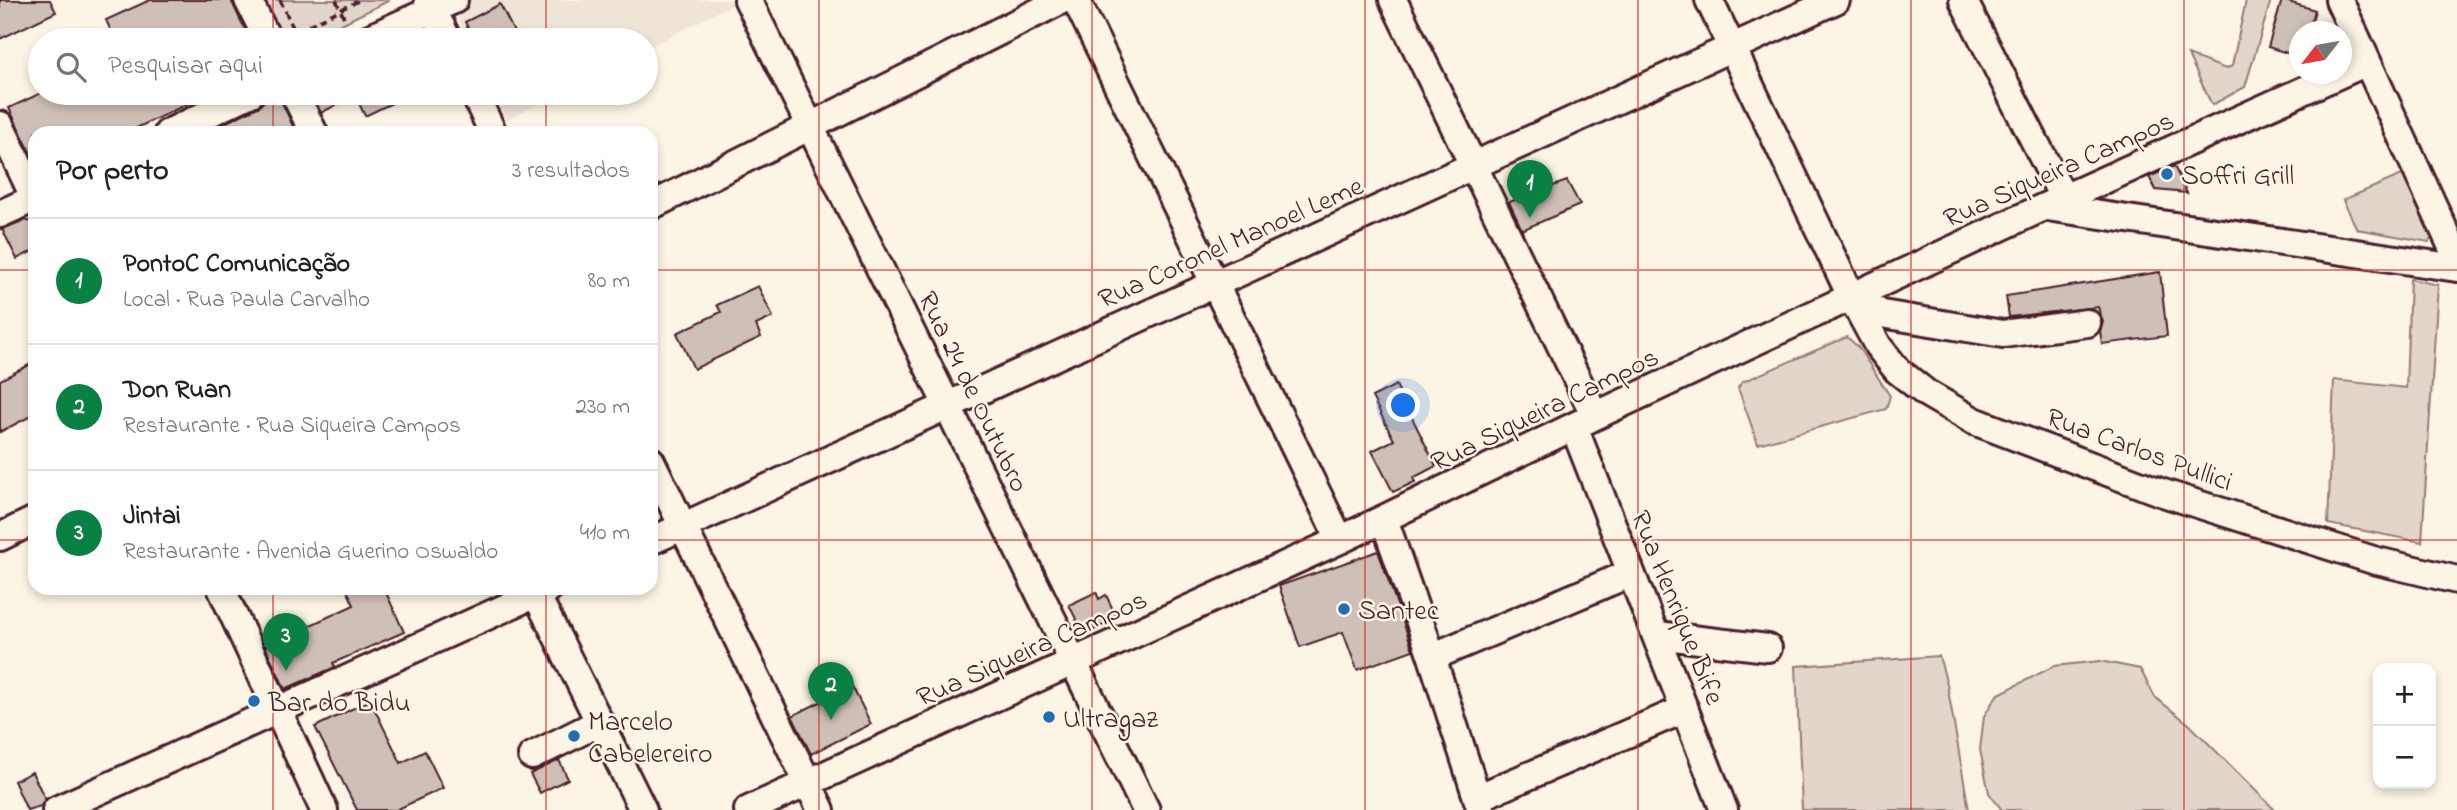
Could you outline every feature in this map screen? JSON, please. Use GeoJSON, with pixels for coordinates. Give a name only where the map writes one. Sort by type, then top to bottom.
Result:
{"type":"FeatureCollection","features":[{"type":"Feature","properties":{"kind":"street"},"geometry":{"type":"LineString","coordinates":[[248,0],[262,28]]}},
{"type":"Feature","properties":{"kind":"street","name":"Rua 24 de Outubro"},"geometry":{"type":"LineString","coordinates":[[748,0],[1146,810]]}},
{"type":"Feature","properties":{"kind":"street"},"geometry":{"type":"LineString","coordinates":[[658,202],[1062,0]]}},
{"type":"Feature","properties":{"kind":"street"},"geometry":{"type":"LineString","coordinates":[[1076,0],[1340,540]]}},
{"type":"Feature","properties":{"kind":"street","name":"Rua Henrique Bife"},"geometry":{"type":"LineString","coordinates":[[1393,0],[1475,166],[1585,422],[1631,573],[1724,810]]}},
{"type":"Feature","properties":{"kind":"street","name":"Rua Carlos Pullici"},"geometry":{"type":"LineString","coordinates":[[1709,0],[1852,298],[1878,346],[1897,370],[1926,393],[1974,421],[2160,492],[2373,560],[2457,580]]}},
{"type":"Feature","properties":{"kind":"street","name":"Rua Coronel Manoel Leme"},"geometry":{"type":"LineString","coordinates":[[658,538],[1213,282],[1475,166],[1836,0]]}},
{"type":"Feature","properties":{"kind":"street"},"geometry":{"type":"LineString","coordinates":[[1963,0],[2054,203],[2457,268]]}},
{"type":"Feature","properties":{"kind":"street"},"geometry":{"type":"LineString","coordinates":[[2339,0],[2457,258]]}},
{"type":"Feature","properties":{"kind":"street"},"geometry":{"type":"LineString","coordinates":[[389,28],[438,3],[445,28]]}},
{"type":"Feature","properties":{"kind":"street","name":"Rua Siqueira Campos"},"geometry":{"type":"LineString","coordinates":[[748,810],[1340,540],[1585,422],[2054,203],[2367,62]]}},
{"type":"Feature","properties":{"kind":"street"},"geometry":{"type":"LineString","coordinates":[[183,126],[226,105]]}},
{"type":"Feature","properties":{"kind":"street"},"geometry":{"type":"LineString","coordinates":[[300,105],[310,126]]}},
{"type":"Feature","properties":{"kind":"street"},"geometry":{"type":"LineString","coordinates":[[480,105],[490,126]]}},
{"type":"Feature","properties":{"kind":"street"},"geometry":{"type":"LineString","coordinates":[[0,125],[28,183]]}},
{"type":"Feature","properties":{"kind":"street"},"geometry":{"type":"LineString","coordinates":[[0,214],[28,201]]}},
{"type":"Feature","properties":{"kind":"street"},"geometry":{"type":"LineString","coordinates":[[1852,298],[1882,314],[2003,334],[2087,323]]}},
{"type":"Feature","properties":{"kind":"street"},"geometry":{"type":"LineString","coordinates":[[658,476],[821,810]]}},
{"type":"Feature","properties":{"kind":"street"},"geometry":{"type":"LineString","coordinates":[[1384,519],[1479,804],[1685,709]]}},
{"type":"Feature","properties":{"kind":"street"},"geometry":{"type":"LineString","coordinates":[[0,537],[28,523]]}},
{"type":"Feature","properties":{"kind":"street"},"geometry":{"type":"LineString","coordinates":[[1432,657],[1631,573]]}},
{"type":"Feature","properties":{"kind":"street"},"geometry":{"type":"LineString","coordinates":[[224,595],[324,810]]}},
{"type":"Feature","properties":{"kind":"street"},"geometry":{"type":"LineString","coordinates":[[56,810],[529,595]]}},
{"type":"Feature","properties":{"kind":"street"},"geometry":{"type":"LineString","coordinates":[[542,595],[643,810]]}},
{"type":"Feature","properties":{"kind":"street"},"geometry":{"type":"LineString","coordinates":[[1657,635],[1768,648]]}},
{"type":"Feature","properties":{"kind":"street"},"geometry":{"type":"LineString","coordinates":[[532,756],[600,722]]}},
{"type":"Feature","properties":{"kind":"path"},"geometry":{"type":"LineString","coordinates":[[280,0],[293,28]]}},
{"type":"Feature","properties":{"kind":"path"},"geometry":{"type":"LineString","coordinates":[[336,0],[346,22]]}},
{"type":"Feature","properties":{"kind":"path"},"geometry":{"type":"LineString","coordinates":[[303,28],[360,0]]}},
{"type":"Feature","properties":{"kind":"shaded area"},"geometry":{"type":"Polygon","coordinates":[[[261,0],[390,0],[333,28],[274,28],[261,0]]]}},
{"type":"Feature","properties":{"kind":"shaded area"},"geometry":{"type":"Polygon","coordinates":[[[449,0],[741,0],[658,43],[658,28],[462,28],[449,0]]]}},
{"type":"Feature","properties":{"kind":"shaded area"},"geometry":{"type":"Polygon","coordinates":[[[2246,0],[2271,0],[2245,87],[2212,105],[2188,55],[2226,69],[2232,66],[2246,0]]]}},
{"type":"Feature","properties":{"kind":"shaded area"},"geometry":{"type":"Polygon","coordinates":[[[500,105],[537,105],[507,120],[500,105]]]}},
{"type":"Feature","properties":{"kind":"shaded area"},"geometry":{"type":"Polygon","coordinates":[[[2404,174],[2432,237],[2429,242],[2357,229],[2343,200],[2404,174]]]}},
{"type":"Feature","properties":{"kind":"shaded area"},"geometry":{"type":"Polygon","coordinates":[[[2410,279],[2438,285],[2422,542],[2328,524],[2334,380],[2406,388],[2410,279]]]}},
{"type":"Feature","properties":{"kind":"shaded area"},"geometry":{"type":"Polygon","coordinates":[[[1847,337],[1858,347],[1890,396],[1886,409],[1758,444],[1738,388],[1742,382],[1847,337]]]}},
{"type":"Feature","properties":{"kind":"shaded area"},"geometry":{"type":"Polygon","coordinates":[[[1939,656],[1947,684],[1969,810],[1802,810],[1796,666],[1939,656]]]}},
{"type":"Feature","properties":{"kind":"shaded area"},"geometry":{"type":"Polygon","coordinates":[[[2100,661],[2140,669],[2155,697],[2189,724],[2275,810],[2002,810],[1989,793],[1980,750],[1984,716],[1997,695],[2054,666],[2100,661]]]}},
{"type":"Feature","properties":{"kind":"building"},"geometry":{"type":"Polygon","coordinates":[[[0,0],[50,0],[56,12],[0,39],[0,0]]]}},
{"type":"Feature","properties":{"kind":"building"},"geometry":{"type":"Polygon","coordinates":[[[150,0],[231,0],[244,28],[110,28],[106,20],[150,0]]]}},
{"type":"Feature","properties":{"kind":"building"},"geometry":{"type":"Polygon","coordinates":[[[2282,0],[2315,10],[2312,21],[2289,21],[2289,54],[2268,47],[2282,0]]]}},
{"type":"Feature","properties":{"kind":"building"},"geometry":{"type":"Polygon","coordinates":[[[500,4],[512,28],[468,28],[465,22],[500,4]]]}},
{"type":"Feature","properties":{"kind":"building"},"geometry":{"type":"Polygon","coordinates":[[[28,99],[28,105],[186,105],[141,126],[28,126],[28,147],[9,108],[28,99]]]}},
{"type":"Feature","properties":{"kind":"building"},"geometry":{"type":"Polygon","coordinates":[[[283,105],[293,126],[219,126],[258,107],[283,105]]]}},
{"type":"Feature","properties":{"kind":"building"},"geometry":{"type":"Polygon","coordinates":[[[317,105],[336,105],[321,113],[317,105]]]}},
{"type":"Feature","properties":{"kind":"building"},"geometry":{"type":"Polygon","coordinates":[[[360,105],[388,105],[365,116],[360,105]]]}},
{"type":"Feature","properties":{"kind":"building"},"geometry":{"type":"Polygon","coordinates":[[[2174,166],[2187,193],[2156,190],[2149,177],[2174,166]]]}},
{"type":"Feature","properties":{"kind":"building"},"geometry":{"type":"Polygon","coordinates":[[[1567,181],[1580,205],[1522,230],[1509,202],[1567,181]]]}},
{"type":"Feature","properties":{"kind":"building"},"geometry":{"type":"Polygon","coordinates":[[[28,221],[28,254],[17,259],[2,229],[28,221]]]}},
{"type":"Feature","properties":{"kind":"building"},"geometry":{"type":"Polygon","coordinates":[[[2160,272],[2167,336],[2102,344],[2100,331],[2103,322],[2098,307],[2009,317],[2006,296],[2160,272]]]}},
{"type":"Feature","properties":{"kind":"building"},"geometry":{"type":"Polygon","coordinates":[[[758,286],[773,317],[756,325],[761,337],[694,369],[677,333],[721,312],[717,305],[758,286]]]}},
{"type":"Feature","properties":{"kind":"building"},"geometry":{"type":"Polygon","coordinates":[[[28,366],[28,418],[0,432],[0,380],[28,366]]]}},
{"type":"Feature","properties":{"kind":"building"},"geometry":{"type":"Polygon","coordinates":[[[1396,385],[1436,466],[1413,478],[1415,482],[1393,492],[1372,451],[1394,440],[1372,397],[1396,385]]]}},
{"type":"Feature","properties":{"kind":"building","name":"Santec"},"geometry":{"type":"Polygon","coordinates":[[[1378,551],[1413,650],[1357,670],[1343,632],[1300,647],[1279,586],[1378,551]]]}},
{"type":"Feature","properties":{"kind":"building"},"geometry":{"type":"Polygon","coordinates":[[[1096,592],[1099,599],[1106,595],[1117,618],[1084,635],[1069,605],[1096,592]]]}},
{"type":"Feature","properties":{"kind":"building"},"geometry":{"type":"Polygon","coordinates":[[[349,595],[387,595],[404,632],[333,663],[335,667],[285,689],[265,646],[354,605],[349,595]]]}},
{"type":"Feature","properties":{"kind":"building"},"geometry":{"type":"Polygon","coordinates":[[[852,686],[871,724],[811,754],[792,716],[852,686]]]}},
{"type":"Feature","properties":{"kind":"building"},"geometry":{"type":"Polygon","coordinates":[[[370,700],[401,763],[425,751],[443,788],[396,810],[357,810],[315,727],[370,700]]]}},
{"type":"Feature","properties":{"kind":"building"},"geometry":{"type":"Polygon","coordinates":[[[559,760],[568,779],[540,793],[530,774],[559,760]]]}},
{"type":"Feature","properties":{"kind":"building"},"geometry":{"type":"Polygon","coordinates":[[[32,772],[45,799],[41,806],[27,810],[14,781],[32,772]]]}},
{"type":"Feature","properties":{"kind":"place","name":"Soffri Grill"},"geometry":{"type":"Point","coordinates":[2167,174]}},
{"type":"Feature","properties":{"kind":"place","name":"PontoC Comunicação"},"geometry":{"type":"Point","coordinates":[1530,218]}},
{"type":"Feature","properties":{"kind":"place","name":"Santec"},"geometry":{"type":"Point","coordinates":[1344,609]}},
{"type":"Feature","properties":{"kind":"place","name":"Jintai"},"geometry":{"type":"Point","coordinates":[286,671]}},
{"type":"Feature","properties":{"kind":"place","name":"Bar do Bidu"},"geometry":{"type":"Point","coordinates":[254,701]}},
{"type":"Feature","properties":{"kind":"place","name":"Ultragaz"},"geometry":{"type":"Point","coordinates":[1049,717]}},
{"type":"Feature","properties":{"kind":"place","name":"Don Ruan"},"geometry":{"type":"Point","coordinates":[831,720]}},
{"type":"Feature","properties":{"kind":"place","name":"Marcelo Cabelereiro"},"geometry":{"type":"Point","coordinates":[574,736]}}]}
